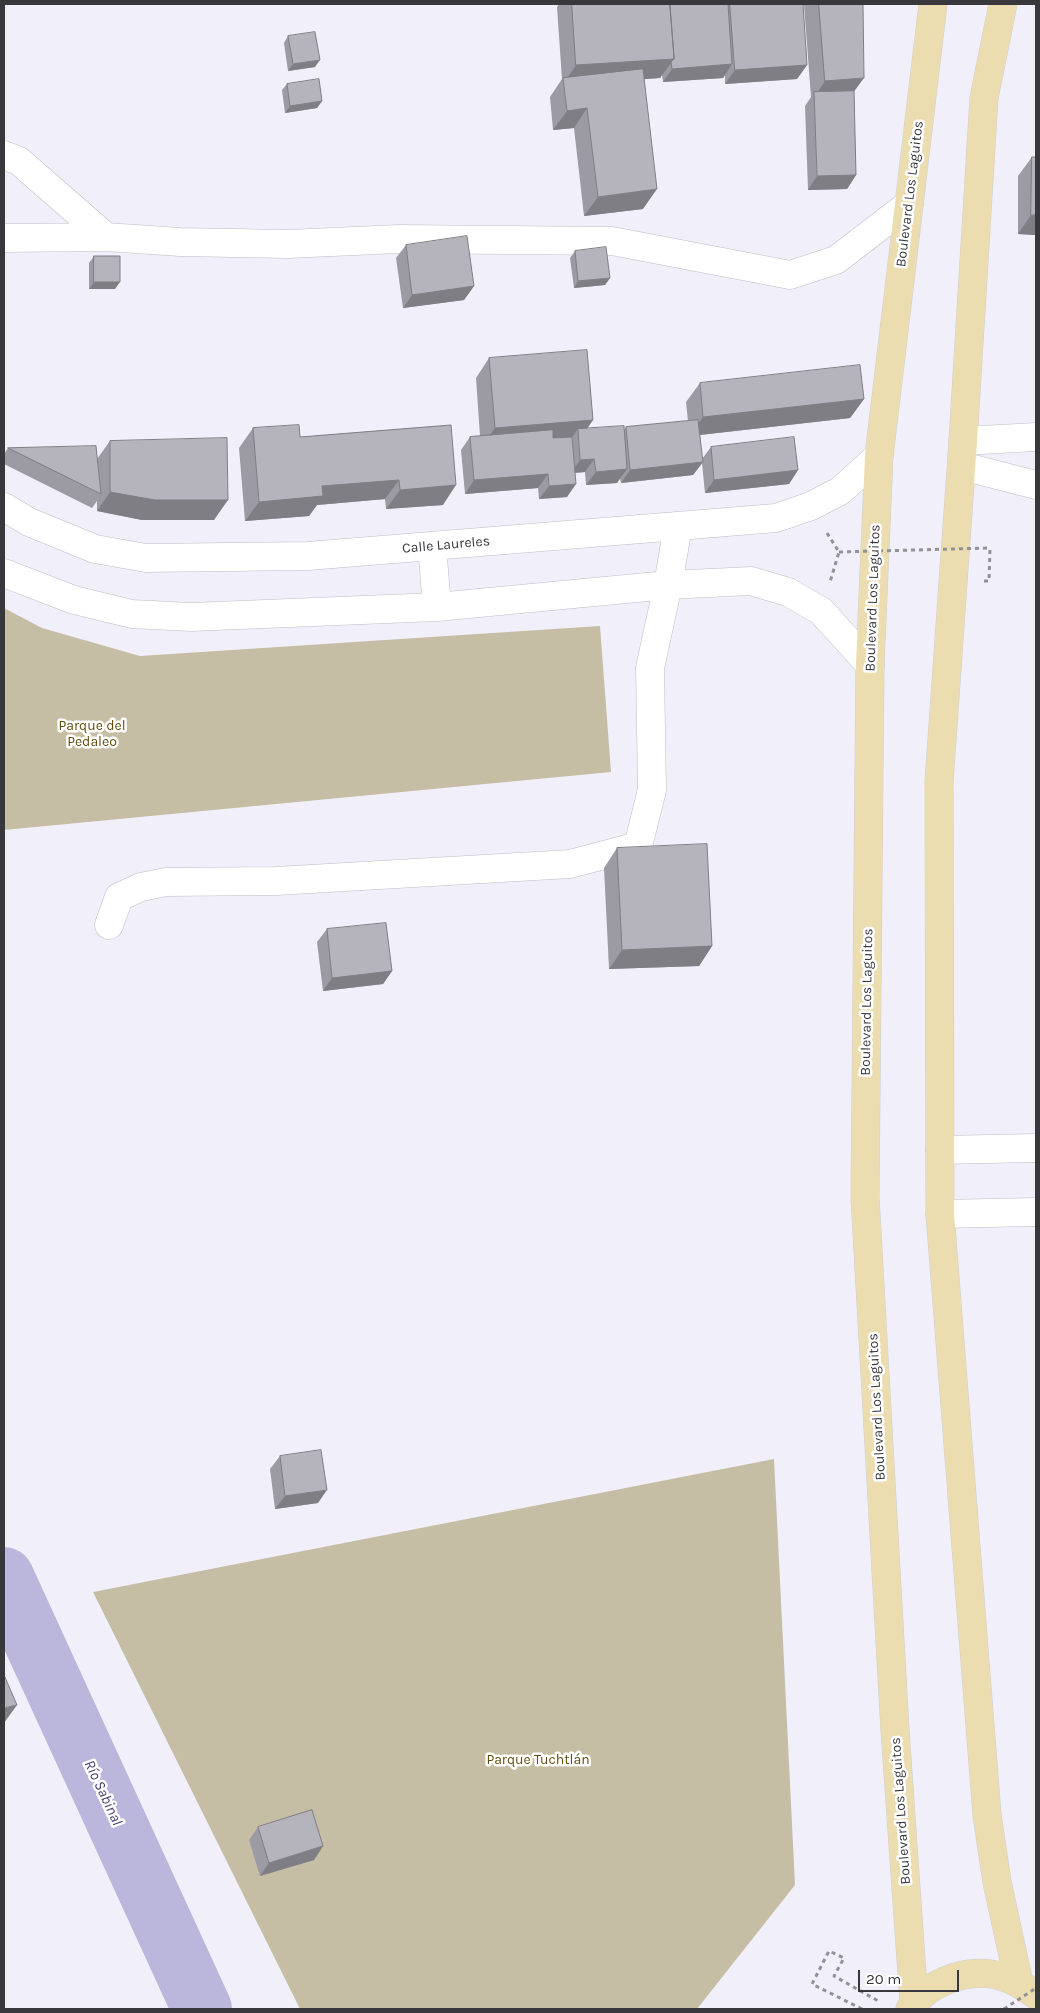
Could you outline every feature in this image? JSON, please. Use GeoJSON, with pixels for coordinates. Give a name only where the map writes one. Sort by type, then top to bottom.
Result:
{"type":"FeatureCollection","features":[{"type":"Feature","properties":{"kind":"main road","name":"Boulevard Los Laguitos"},"geometry":{"type":"LineString","coordinates":[[903,2006],[895,1730],[865,1197],[870,666],[879,456],[933,4]]}},
{"type":"Feature","properties":{"kind":"main road"},"geometry":{"type":"LineString","coordinates":[[1003,4],[984,98],[962,453],[938,782],[940,1214],[987,1815],[997,1882],[1030,1989]]}},
{"type":"Feature","properties":{"kind":"main road"},"geometry":{"type":"LineString","coordinates":[[903,2006],[936,1985],[963,1975],[992,1974],[1030,1989]]}},
{"type":"Feature","properties":{"kind":"street"},"geometry":{"type":"LineString","coordinates":[[4,155],[19,162],[106,237]]}},
{"type":"Feature","properties":{"kind":"street"},"geometry":{"type":"LineString","coordinates":[[4,238],[106,237],[180,242],[288,244],[399,239],[612,241],[790,275],[836,260],[909,204]]}},
{"type":"Feature","properties":{"kind":"street"},"geometry":{"type":"LineString","coordinates":[[962,453],[1036,437]]}},
{"type":"Feature","properties":{"kind":"street"},"geometry":{"type":"LineString","coordinates":[[962,453],[1036,485]]}},
{"type":"Feature","properties":{"kind":"street","name":"Calle Laureles"},"geometry":{"type":"LineString","coordinates":[[4,507],[29,522],[95,548],[146,558],[308,556],[776,518],[811,506],[840,491],[879,456]]}},
{"type":"Feature","properties":{"kind":"street"},"geometry":{"type":"LineString","coordinates":[[109,925],[119,897],[141,887],[166,882],[276,881],[570,864],[638,846],[652,790],[650,668],[668,585],[678,526]]}},
{"type":"Feature","properties":{"kind":"street"},"geometry":{"type":"LineString","coordinates":[[432,546],[437,607]]}},
{"type":"Feature","properties":{"kind":"street"},"geometry":{"type":"LineString","coordinates":[[4,573],[74,600],[132,614],[191,617],[437,607],[668,585],[751,582],[788,592],[821,611],[870,666]]}},
{"type":"Feature","properties":{"kind":"street"},"geometry":{"type":"LineString","coordinates":[[940,1150],[1036,1148]]}},
{"type":"Feature","properties":{"kind":"street"},"geometry":{"type":"LineString","coordinates":[[940,1214],[1036,1212]]}},
{"type":"Feature","properties":{"kind":"path"},"geometry":{"type":"LineString","coordinates":[[826,530],[840,552],[833,575]]}},
{"type":"Feature","properties":{"kind":"path"},"geometry":{"type":"LineString","coordinates":[[840,552],[990,548],[989,581]]}},
{"type":"Feature","properties":{"kind":"path"},"geometry":{"type":"LineString","coordinates":[[862,2009],[812,1984],[829,1951],[844,1958],[834,1976],[903,2006]]}},
{"type":"Feature","properties":{"kind":"path"},"geometry":{"type":"LineString","coordinates":[[1004,2009],[1030,1989]]}},
{"type":"Feature","properties":{"kind":"green space","name":"Parque del Pedaleo"},"geometry":{"type":"Polygon","coordinates":[[[4,608],[42,628],[140,656],[600,626],[611,772],[4,830],[4,608]]]}},
{"type":"Feature","properties":{"kind":"green space","name":"Parque Tuchtlán"},"geometry":{"type":"Polygon","coordinates":[[[774,1459],[795,1885],[697,2009],[300,2009],[93,1592],[774,1459]]]}},
{"type":"Feature","properties":{"kind":"building"},"geometry":{"type":"Polygon","coordinates":[[[572,4],[670,4],[674,59],[576,65],[572,4]]]}},
{"type":"Feature","properties":{"kind":"building"},"geometry":{"type":"Polygon","coordinates":[[[670,4],[728,4],[732,64],[672,69],[671,62],[674,59],[670,4]]]}},
{"type":"Feature","properties":{"kind":"building"},"geometry":{"type":"Polygon","coordinates":[[[730,4],[803,4],[807,65],[735,70],[730,4]]]}},
{"type":"Feature","properties":{"kind":"building"},"geometry":{"type":"Polygon","coordinates":[[[819,4],[863,4],[864,78],[825,81],[819,4]]]}},
{"type":"Feature","properties":{"kind":"building"},"geometry":{"type":"Polygon","coordinates":[[[315,32],[320,60],[293,64],[288,36],[315,32]]]}},
{"type":"Feature","properties":{"kind":"building"},"geometry":{"type":"Polygon","coordinates":[[[643,69],[657,189],[598,197],[587,108],[567,111],[563,78],[643,69]]]}},
{"type":"Feature","properties":{"kind":"building"},"geometry":{"type":"Polygon","coordinates":[[[319,79],[322,101],[290,106],[287,84],[319,79]]]}},
{"type":"Feature","properties":{"kind":"building"},"geometry":{"type":"Polygon","coordinates":[[[854,91],[856,175],[817,176],[814,92],[854,91]]]}},
{"type":"Feature","properties":{"kind":"building"},"geometry":{"type":"Polygon","coordinates":[[[1032,157],[1036,157],[1036,215],[1031,215],[1032,157]]]}},
{"type":"Feature","properties":{"kind":"building"},"geometry":{"type":"Polygon","coordinates":[[[467,236],[474,286],[412,295],[406,245],[467,236]]]}},
{"type":"Feature","properties":{"kind":"building"},"geometry":{"type":"Polygon","coordinates":[[[606,247],[610,278],[578,281],[575,251],[606,247]]]}},
{"type":"Feature","properties":{"kind":"building"},"geometry":{"type":"Polygon","coordinates":[[[94,256],[120,256],[120,282],[94,282],[94,256]]]}},
{"type":"Feature","properties":{"kind":"building"},"geometry":{"type":"Polygon","coordinates":[[[587,350],[593,420],[495,428],[489,358],[587,350]]]}},
{"type":"Feature","properties":{"kind":"building"},"geometry":{"type":"Polygon","coordinates":[[[860,365],[864,399],[703,417],[700,383],[860,365]]]}},
{"type":"Feature","properties":{"kind":"building"},"geometry":{"type":"Polygon","coordinates":[[[698,420],[703,462],[630,470],[626,427],[698,420]]]}},
{"type":"Feature","properties":{"kind":"building"},"geometry":{"type":"Polygon","coordinates":[[[299,425],[300,437],[451,425],[456,485],[400,490],[399,480],[322,486],[323,496],[259,502],[253,428],[299,425]]]}},
{"type":"Feature","properties":{"kind":"building"},"geometry":{"type":"Polygon","coordinates":[[[624,426],[627,469],[596,472],[594,459],[580,460],[578,429],[624,426]]]}},
{"type":"Feature","properties":{"kind":"building"},"geometry":{"type":"Polygon","coordinates":[[[553,430],[553,438],[572,437],[576,484],[549,486],[548,474],[474,480],[470,437],[553,430]]]}},
{"type":"Feature","properties":{"kind":"building"},"geometry":{"type":"Polygon","coordinates":[[[794,437],[798,470],[714,480],[711,447],[794,437]]]}},
{"type":"Feature","properties":{"kind":"building"},"geometry":{"type":"Polygon","coordinates":[[[227,438],[228,500],[155,500],[110,492],[110,441],[227,438]]]}},
{"type":"Feature","properties":{"kind":"building"},"geometry":{"type":"Polygon","coordinates":[[[96,446],[101,494],[8,448],[96,446]]]}},
{"type":"Feature","properties":{"kind":"building"},"geometry":{"type":"Polygon","coordinates":[[[707,844],[712,946],[622,950],[617,848],[707,844]]]}},
{"type":"Feature","properties":{"kind":"building"},"geometry":{"type":"Polygon","coordinates":[[[386,923],[392,971],[332,978],[327,929],[386,923]]]}},
{"type":"Feature","properties":{"kind":"building"},"geometry":{"type":"Polygon","coordinates":[[[321,1450],[327,1490],[285,1496],[280,1456],[321,1450]]]}},
{"type":"Feature","properties":{"kind":"building"},"geometry":{"type":"Polygon","coordinates":[[[4,1675],[17,1705],[4,1708],[4,1675]]]}},
{"type":"Feature","properties":{"kind":"building"},"geometry":{"type":"Polygon","coordinates":[[[312,1810],[323,1846],[269,1863],[258,1827],[312,1810]]]}},
{"type":"Feature","properties":{"kind":"waterway","name":"Río Sabinal"},"geometry":{"type":"LineString","coordinates":[[4,1577],[202,2009]]}}]}
